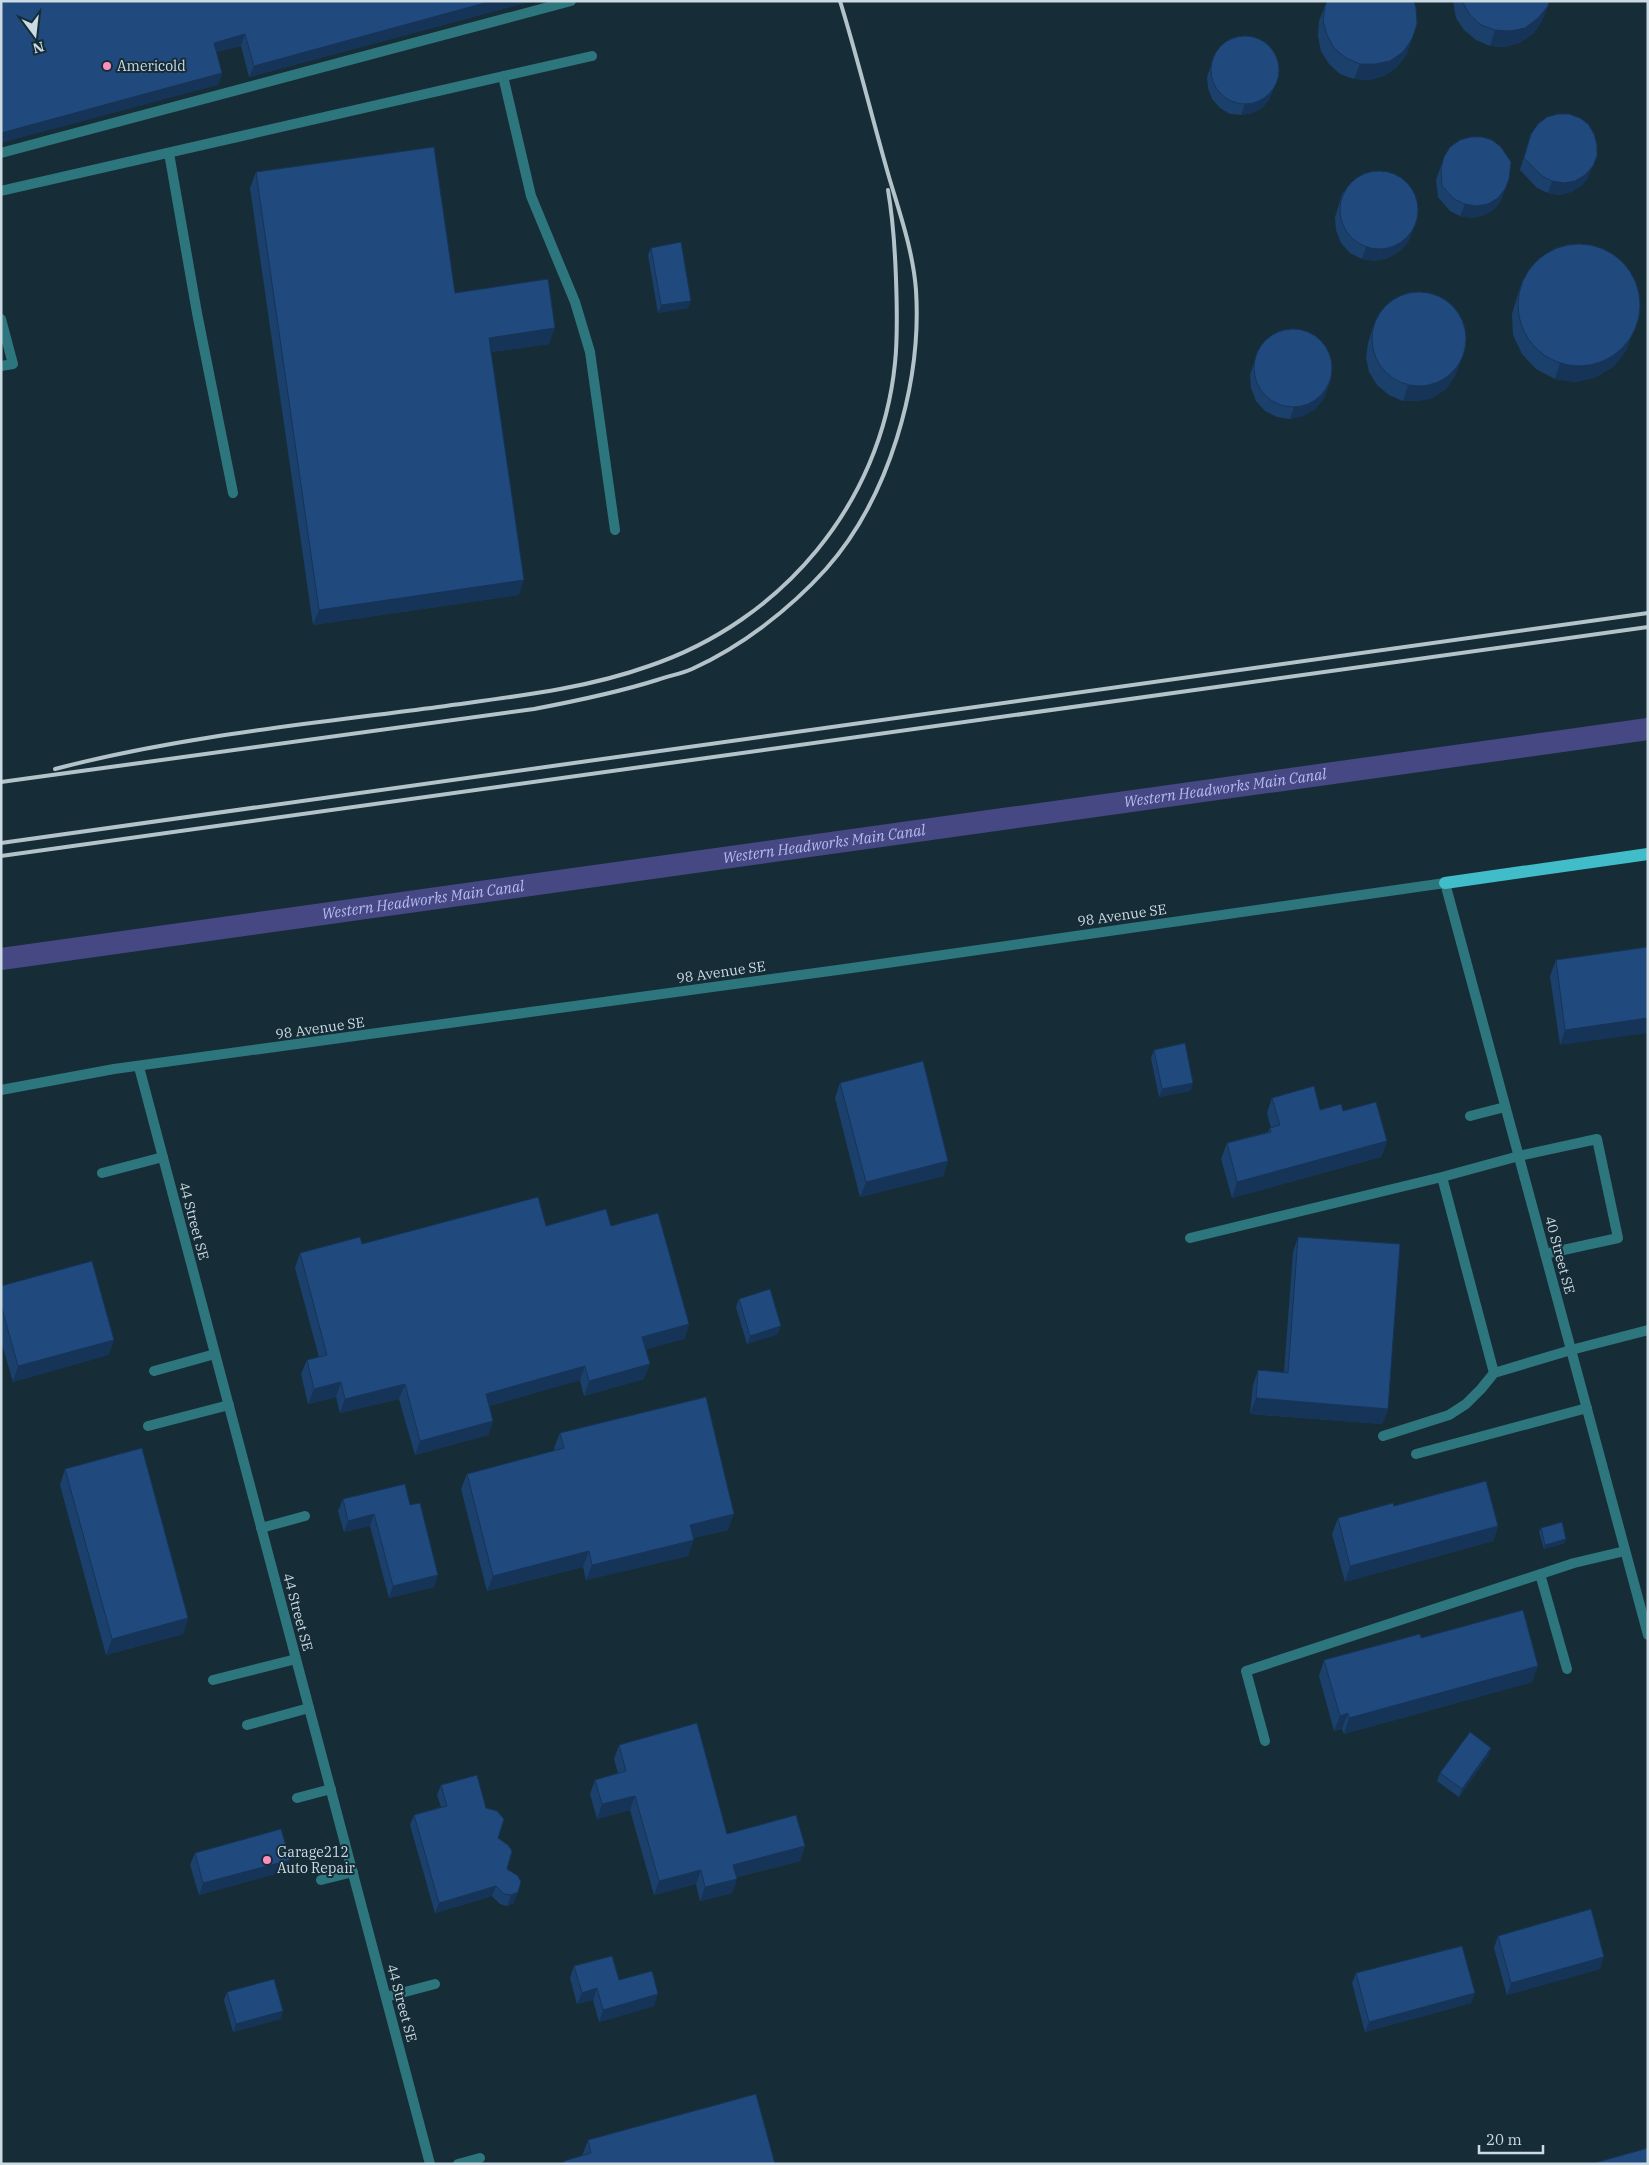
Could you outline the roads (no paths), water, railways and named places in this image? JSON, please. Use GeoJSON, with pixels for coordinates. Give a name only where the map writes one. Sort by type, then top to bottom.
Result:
{"type":"FeatureCollection","features":[{"type":"Feature","properties":{"kind":"main road"},"geometry":{"type":"LineString","coordinates":[[1445,883],[1648,854]]}},
{"type":"Feature","properties":{"kind":"street"},"geometry":{"type":"LineString","coordinates":[[1,153],[571,1]]}},
{"type":"Feature","properties":{"kind":"street"},"geometry":{"type":"LineString","coordinates":[[1,191],[592,56]]}},
{"type":"Feature","properties":{"kind":"street"},"geometry":{"type":"LineString","coordinates":[[503,76],[531,196],[575,302],[590,352],[615,530]]}},
{"type":"Feature","properties":{"kind":"street"},"geometry":{"type":"LineString","coordinates":[[169,153],[232,494]]}},
{"type":"Feature","properties":{"kind":"street"},"geometry":{"type":"LineString","coordinates":[[1,319],[12,364],[1,366]]}},
{"type":"Feature","properties":{"kind":"street","name":"98 Avenue SE"},"geometry":{"type":"LineString","coordinates":[[1,1090],[114,1070],[1445,883]]}},
{"type":"Feature","properties":{"kind":"street","name":"40 Street SE"},"geometry":{"type":"LineString","coordinates":[[1445,883],[1648,1635]]}},
{"type":"Feature","properties":{"kind":"street","name":"44 Street SE"},"geometry":{"type":"LineString","coordinates":[[139,1067],[430,2164]]}},
{"type":"Feature","properties":{"kind":"street"},"geometry":{"type":"LineString","coordinates":[[1470,1116],[1505,1106]]}},
{"type":"Feature","properties":{"kind":"street"},"geometry":{"type":"LineString","coordinates":[[1190,1238],[1442,1177],[1519,1156],[1597,1139],[1618,1238],[1545,1254]]}},
{"type":"Feature","properties":{"kind":"street"},"geometry":{"type":"LineString","coordinates":[[102,1173],[162,1157]]}},
{"type":"Feature","properties":{"kind":"street"},"geometry":{"type":"LineString","coordinates":[[1442,1177],[1494,1373]]}},
{"type":"Feature","properties":{"kind":"street"},"geometry":{"type":"LineString","coordinates":[[1383,1436],[1449,1415],[1476,1394],[1494,1373],[1648,1330]]}},
{"type":"Feature","properties":{"kind":"street"},"geometry":{"type":"LineString","coordinates":[[154,1370],[215,1354]]}},
{"type":"Feature","properties":{"kind":"street"},"geometry":{"type":"LineString","coordinates":[[148,1426],[229,1405]]}},
{"type":"Feature","properties":{"kind":"street"},"geometry":{"type":"LineString","coordinates":[[1416,1454],[1587,1408]]}},
{"type":"Feature","properties":{"kind":"street"},"geometry":{"type":"LineString","coordinates":[[261,1528],[305,1516]]}},
{"type":"Feature","properties":{"kind":"street"},"geometry":{"type":"LineString","coordinates":[[1266,1741],[1246,1671],[1574,1563],[1625,1551]]}},
{"type":"Feature","properties":{"kind":"street"},"geometry":{"type":"LineString","coordinates":[[1540,1574],[1568,1669]]}},
{"type":"Feature","properties":{"kind":"street"},"geometry":{"type":"LineString","coordinates":[[213,1680],[296,1660]]}},
{"type":"Feature","properties":{"kind":"street"},"geometry":{"type":"LineString","coordinates":[[246,1725],[309,1708]]}},
{"type":"Feature","properties":{"kind":"street"},"geometry":{"type":"LineString","coordinates":[[298,1798],[331,1789]]}},
{"type":"Feature","properties":{"kind":"street"},"geometry":{"type":"LineString","coordinates":[[321,1880],[353,1872]]}},
{"type":"Feature","properties":{"kind":"street"},"geometry":{"type":"LineString","coordinates":[[386,1997],[434,1984]]}},
{"type":"Feature","properties":{"kind":"street"},"geometry":{"type":"LineString","coordinates":[[458,2164],[480,2158]]}},
{"type":"Feature","properties":{"kind":"waterway","name":"Western Headworks Main Canal"},"geometry":{"type":"LineString","coordinates":[[1,959],[1648,729]]}},
{"type":"Feature","properties":{"kind":"railway"},"geometry":{"type":"LineString","coordinates":[[1,782],[534,709],[596,696],[642,685],[692,669],[747,638],[781,613],[826,569],[848,540],[867,509],[884,474],[897,438],[907,401],[913,363],[916,290],[909,247],[840,1]]}},
{"type":"Feature","properties":{"kind":"railway"},"geometry":{"type":"LineString","coordinates":[[55,769],[197,739],[492,700],[572,687],[649,666],[697,646],[742,620],[782,588],[817,550],[846,509],[869,463],[886,415],[895,363],[897,321],[896,268],[888,190]]}},
{"type":"Feature","properties":{"kind":"railway"},"geometry":{"type":"LineString","coordinates":[[1,843],[1648,613]]}},
{"type":"Feature","properties":{"kind":"railway"},"geometry":{"type":"LineString","coordinates":[[1,856],[1648,627]]}},
{"type":"Feature","properties":{"kind":"place","name":"Americold"},"geometry":{"type":"Point","coordinates":[107,66]}},
{"type":"Feature","properties":{"kind":"place","name":"Garage212 Auto Repair"},"geometry":{"type":"Point","coordinates":[267,1860]}}]}
